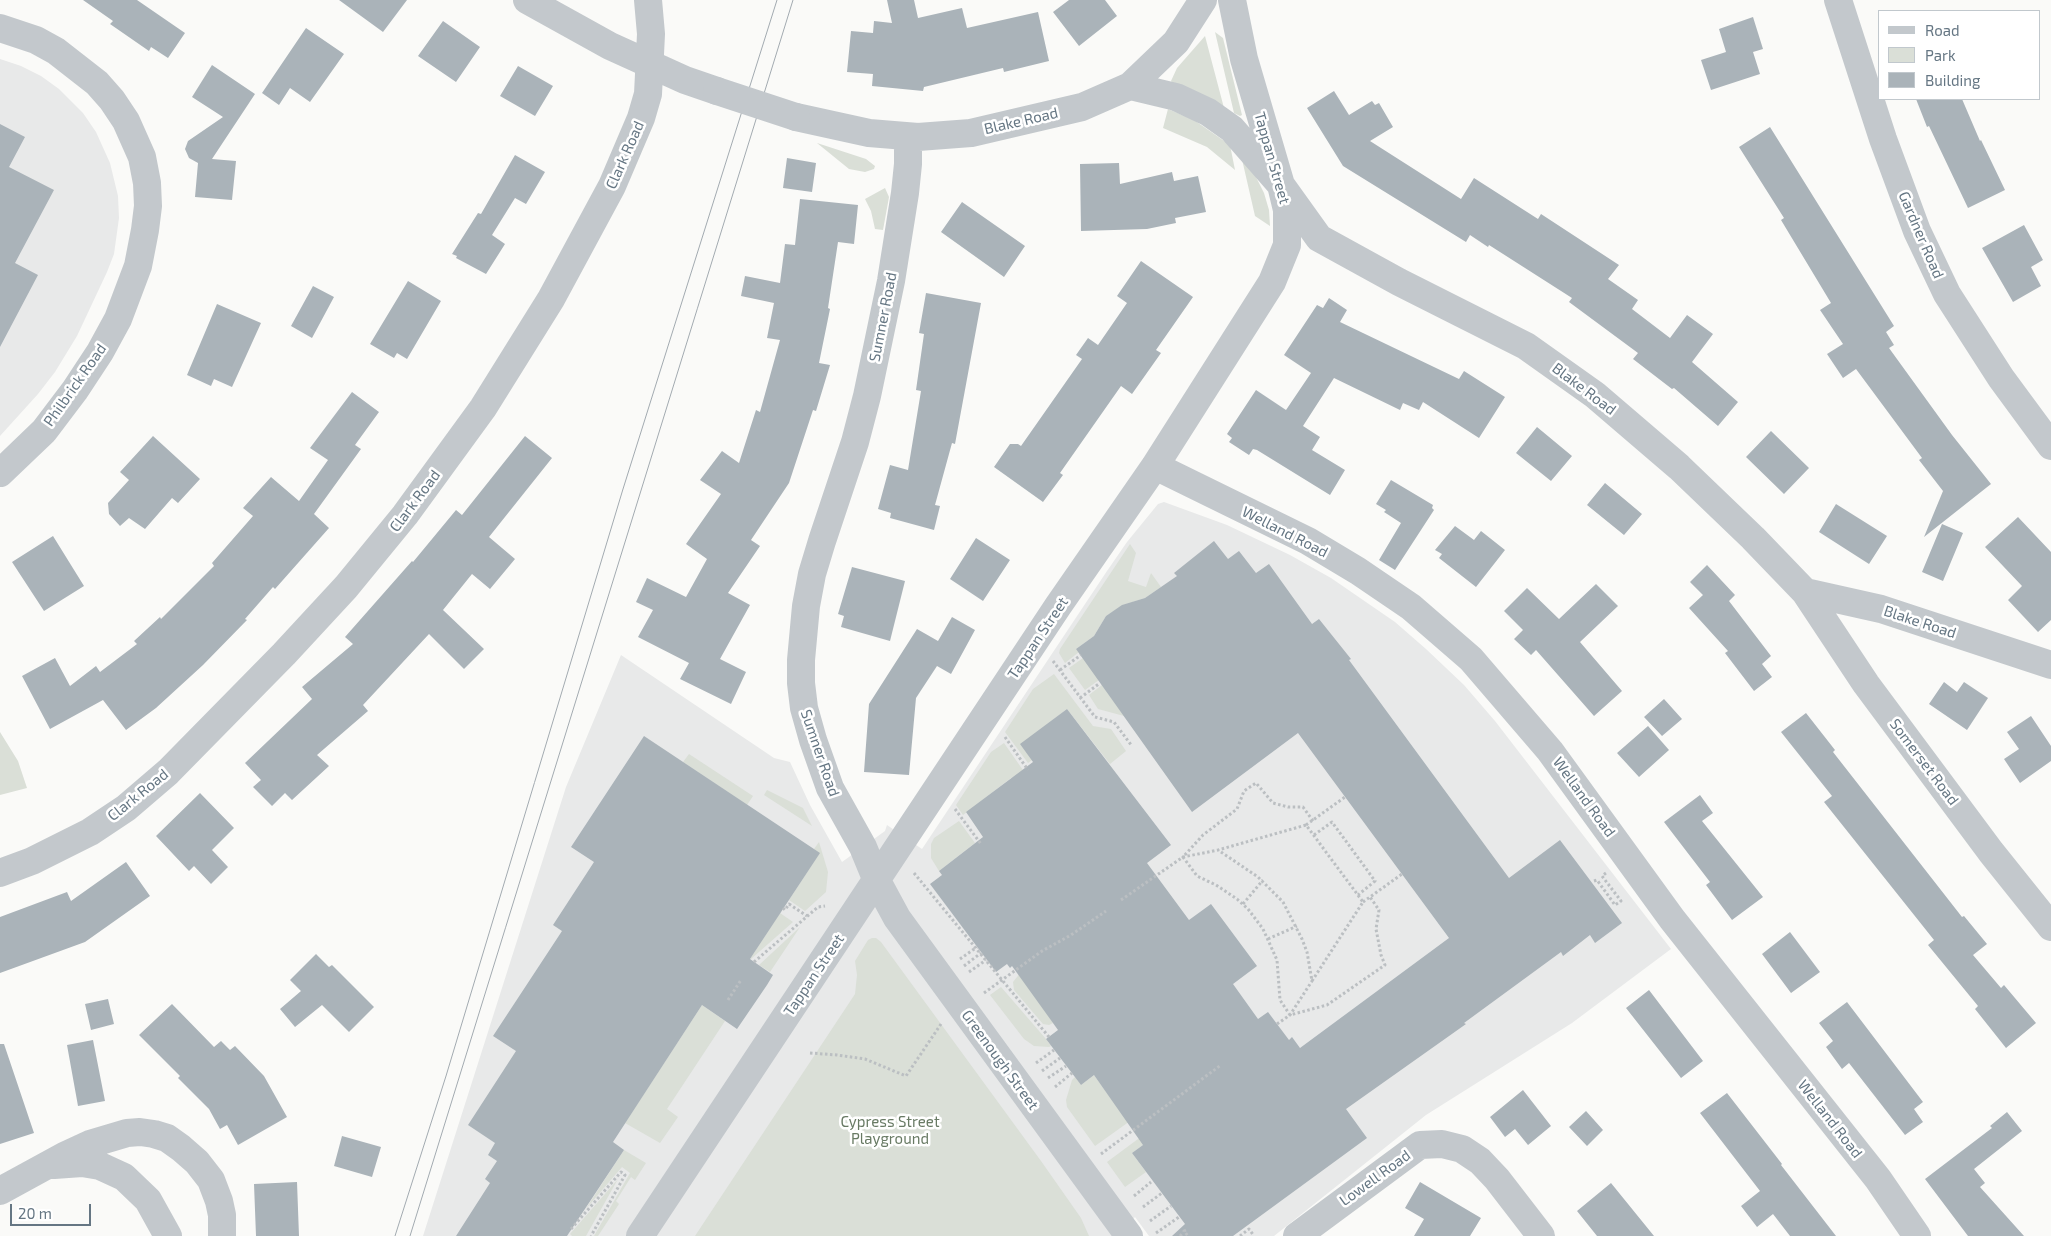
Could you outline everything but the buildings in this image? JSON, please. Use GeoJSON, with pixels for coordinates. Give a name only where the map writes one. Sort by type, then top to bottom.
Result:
{"type":"FeatureCollection","features":[{"type":"Feature","properties":{"kind":"street"},"geometry":{"type":"LineString","coordinates":[[527,0],[610,46],[650,65],[717,91],[796,117],[840,128],[908,137]]}},
{"type":"Feature","properties":{"kind":"street","name":"Clark Road"},"geometry":{"type":"LineString","coordinates":[[0,872],[32,861],[82,837],[126,808],[161,778],[284,654],[334,600],[405,515],[483,408],[551,298],[612,186],[641,118],[648,94],[651,34],[648,0]]}},
{"type":"Feature","properties":{"kind":"street","name":"Blake Road"},"geometry":{"type":"LineString","coordinates":[[908,137],[956,135],[1042,117],[1082,107],[1130,86],[1176,42],[1203,0]]}},
{"type":"Feature","properties":{"kind":"street","name":"Tappan Street"},"geometry":{"type":"LineString","coordinates":[[640,1236],[1058,606],[1155,466],[1269,288],[1287,245],[1287,210],[1244,59],[1232,0]]}},
{"type":"Feature","properties":{"kind":"street","name":"Gardner Road"},"geometry":{"type":"LineString","coordinates":[[1838,0],[1883,140],[1922,240],[1947,294],[2001,378],[2051,446]]}},
{"type":"Feature","properties":{"kind":"street","name":"Philbrick Road"},"geometry":{"type":"LineString","coordinates":[[0,28],[36,40],[56,51],[96,83],[112,100],[126,121],[142,157],[147,183],[148,206],[138,266],[121,311],[100,352],[75,390],[44,431],[0,474]]}},
{"type":"Feature","properties":{"kind":"street","name":"Blake Road"},"geometry":{"type":"LineString","coordinates":[[1130,86],[1176,97],[1208,112],[1232,129],[1281,185],[1319,238],[1399,282],[1526,346],[1595,395],[1679,467],[1753,538],[1805,592],[1881,609],[2051,665]]}},
{"type":"Feature","properties":{"kind":"street","name":"Sumner Road"},"geometry":{"type":"LineString","coordinates":[[877,881],[863,847],[830,788],[820,763],[804,708],[801,660],[806,606],[812,574],[855,442],[885,311],[905,193],[908,137]]}},
{"type":"Feature","properties":{"kind":"street","name":"Welland Road"},"geometry":{"type":"LineString","coordinates":[[1155,466],[1308,541],[1358,571],[1411,607],[1470,658],[1550,751],[1672,918],[1878,1179],[1917,1236]]}},
{"type":"Feature","properties":{"kind":"street","name":"Somerset Road"},"geometry":{"type":"LineString","coordinates":[[1805,592],[1866,684],[1991,852],[2051,927]]}},
{"type":"Feature","properties":{"kind":"street","name":"Greenough Street"},"geometry":{"type":"LineString","coordinates":[[877,881],[901,924],[1128,1236]]}},
{"type":"Feature","properties":{"kind":"street"},"geometry":{"type":"LineString","coordinates":[[0,1192],[38,1170],[90,1144],[127,1133],[140,1132],[167,1138],[197,1162],[211,1180],[219,1201],[222,1215],[222,1236]]}},
{"type":"Feature","properties":{"kind":"street","name":"Lowell Road"},"geometry":{"type":"LineString","coordinates":[[1297,1236],[1420,1145],[1442,1144],[1462,1149],[1480,1161],[1497,1179],[1540,1236]]}},
{"type":"Feature","properties":{"kind":"street"},"geometry":{"type":"LineString","coordinates":[[38,1170],[69,1162],[82,1162],[113,1171],[137,1188],[148,1200],[168,1236]]}},
{"type":"Feature","properties":{"kind":"path"},"geometry":{"type":"LineString","coordinates":[[1060,670],[1081,655]]}},
{"type":"Feature","properties":{"kind":"path"},"geometry":{"type":"LineString","coordinates":[[1050,656],[1095,717],[1114,722],[1132,746]]}},
{"type":"Feature","properties":{"kind":"path"},"geometry":{"type":"LineString","coordinates":[[1080,698],[1100,683]]}},
{"type":"Feature","properties":{"kind":"path"},"geometry":{"type":"LineString","coordinates":[[1000,730],[1028,770]]}},
{"type":"Feature","properties":{"kind":"path"},"geometry":{"type":"LineString","coordinates":[[1121,900],[1183,857],[1203,835],[1237,808],[1244,792],[1256,783],[1273,803],[1288,807],[1303,807],[1313,820]]}},
{"type":"Feature","properties":{"kind":"path"},"geometry":{"type":"LineString","coordinates":[[1183,857],[1218,850],[1306,826],[1345,797]]}},
{"type":"Feature","properties":{"kind":"path"},"geometry":{"type":"LineString","coordinates":[[952,804],[981,844]]}},
{"type":"Feature","properties":{"kind":"path"},"geometry":{"type":"LineString","coordinates":[[1314,835],[1332,822],[1375,881],[1358,895]]}},
{"type":"Feature","properties":{"kind":"path"},"geometry":{"type":"LineString","coordinates":[[1306,826],[1363,902]]}},
{"type":"Feature","properties":{"kind":"path"},"geometry":{"type":"LineString","coordinates":[[1218,850],[1263,880],[1283,902],[1297,926],[1307,952],[1312,981]]}},
{"type":"Feature","properties":{"kind":"path"},"geometry":{"type":"LineString","coordinates":[[1183,857],[1196,876],[1222,889],[1242,904],[1263,929],[1277,960],[1280,1000],[1290,1015]]}},
{"type":"Feature","properties":{"kind":"path"},"geometry":{"type":"LineString","coordinates":[[910,869],[1049,1036]]}},
{"type":"Feature","properties":{"kind":"path"},"geometry":{"type":"LineString","coordinates":[[1602,876],[1621,901],[1616,905],[1596,880],[1602,876],[1611,870]]}},
{"type":"Feature","properties":{"kind":"path"},"geometry":{"type":"LineString","coordinates":[[1290,1015],[1363,902],[1402,874]]}},
{"type":"Feature","properties":{"kind":"path"},"geometry":{"type":"LineString","coordinates":[[1242,904],[1263,880]]}},
{"type":"Feature","properties":{"kind":"path"},"geometry":{"type":"LineString","coordinates":[[1277,1024],[1290,1015],[1327,1005],[1385,965],[1376,929],[1379,910],[1370,896]]}},
{"type":"Feature","properties":{"kind":"path"},"geometry":{"type":"LineString","coordinates":[[783,908],[785,910],[789,904],[807,916]]}},
{"type":"Feature","properties":{"kind":"path"},"geometry":{"type":"LineString","coordinates":[[754,962],[818,907],[826,906]]}},
{"type":"Feature","properties":{"kind":"path"},"geometry":{"type":"LineString","coordinates":[[987,991],[1042,951],[1071,935],[1106,911]]}},
{"type":"Feature","properties":{"kind":"path"},"geometry":{"type":"LineString","coordinates":[[1268,939],[1297,926]]}},
{"type":"Feature","properties":{"kind":"path"},"geometry":{"type":"LineString","coordinates":[[964,956],[976,948]]}},
{"type":"Feature","properties":{"kind":"path"},"geometry":{"type":"LineString","coordinates":[[968,962],[981,954]]}},
{"type":"Feature","properties":{"kind":"path"},"geometry":{"type":"LineString","coordinates":[[973,969],[986,960]]}},
{"type":"Feature","properties":{"kind":"path"},"geometry":{"type":"LineString","coordinates":[[728,1000],[741,980]]}},
{"type":"Feature","properties":{"kind":"path"},"geometry":{"type":"LineString","coordinates":[[810,1053],[865,1059],[906,1076],[944,1020]]}},
{"type":"Feature","properties":{"kind":"path"},"geometry":{"type":"LineString","coordinates":[[1045,1056],[1054,1050]]}},
{"type":"Feature","properties":{"kind":"path"},"geometry":{"type":"LineString","coordinates":[[1050,1065],[1060,1058]]}},
{"type":"Feature","properties":{"kind":"path"},"geometry":{"type":"LineString","coordinates":[[1098,1157],[1221,1065]]}},
{"type":"Feature","properties":{"kind":"path"},"geometry":{"type":"LineString","coordinates":[[1056,1072],[1066,1066]]}},
{"type":"Feature","properties":{"kind":"path"},"geometry":{"type":"LineString","coordinates":[[1063,1080],[1072,1073]]}},
{"type":"Feature","properties":{"kind":"path"},"geometry":{"type":"LineString","coordinates":[[571,1229],[621,1172],[624,1175],[591,1236]]}},
{"type":"Feature","properties":{"kind":"path"},"geometry":{"type":"LineString","coordinates":[[1135,1195],[1151,1182]]}},
{"type":"Feature","properties":{"kind":"path"},"geometry":{"type":"LineString","coordinates":[[1144,1206],[1162,1193]]}},
{"type":"Feature","properties":{"kind":"path"},"geometry":{"type":"LineString","coordinates":[[1153,1218],[1171,1206]]}},
{"type":"Feature","properties":{"kind":"path"},"geometry":{"type":"LineString","coordinates":[[1156,1234],[1179,1217]]}},
{"type":"Feature","properties":{"kind":"path"},"geometry":{"type":"LineString","coordinates":[[1240,1236],[1249,1229],[1254,1236]]}},
{"type":"Feature","properties":{"kind":"path"},"geometry":{"type":"LineString","coordinates":[[1186,1230],[1184,1232],[1188,1236]]}},
{"type":"Feature","properties":{"kind":"shaded area"},"geometry":{"type":"Polygon","coordinates":[[[0,59],[21,66],[41,76],[59,89],[83,113],[96,132],[110,163],[118,196],[119,218],[114,254],[77,336],[55,372],[0,436],[0,59]]]}},
{"type":"Feature","properties":{"kind":"shaded area"},"geometry":{"type":"Polygon","coordinates":[[[1164,502],[1227,525],[1290,555],[1331,578],[1395,622],[1426,649],[1464,685],[1495,721],[1671,949],[1572,1023],[1426,1115],[1274,1236],[1149,1236],[1135,1217],[1116,1236],[423,1236],[566,787],[621,655],[774,758],[790,762],[810,805],[842,862],[885,831],[887,825],[922,849],[1127,542],[1158,504],[1164,502]]]}},
{"type":"Feature","properties":{"kind":"green space"},"geometry":{"type":"Polygon","coordinates":[[[1215,32],[1223,38],[1242,115],[1240,116],[1234,113],[1215,32]]]}},
{"type":"Feature","properties":{"kind":"green space"},"geometry":{"type":"Polygon","coordinates":[[[1205,36],[1224,108],[1171,81],[1177,68],[1205,36]]]}},
{"type":"Feature","properties":{"kind":"green space"},"geometry":{"type":"Polygon","coordinates":[[[1168,109],[1194,120],[1230,145],[1235,170],[1207,147],[1163,128],[1168,109]]]}},
{"type":"Feature","properties":{"kind":"green space"},"geometry":{"type":"Polygon","coordinates":[[[817,143],[866,159],[875,166],[874,169],[865,172],[849,169],[817,143]]]}},
{"type":"Feature","properties":{"kind":"green space"},"geometry":{"type":"Polygon","coordinates":[[[1241,155],[1264,193],[1269,210],[1270,226],[1255,216],[1241,155]]]}},
{"type":"Feature","properties":{"kind":"green space"},"geometry":{"type":"Polygon","coordinates":[[[885,188],[889,197],[883,230],[875,229],[871,211],[865,199],[885,188]]]}},
{"type":"Feature","properties":{"kind":"green space"},"geometry":{"type":"Polygon","coordinates":[[[1130,544],[1136,553],[1128,581],[1146,587],[1151,573],[1161,587],[1145,598],[1123,605],[1106,616],[1094,636],[1076,649],[1079,652],[1065,663],[1059,653],[1060,649],[1130,544]]]}},
{"type":"Feature","properties":{"kind":"green space"},"geometry":{"type":"Polygon","coordinates":[[[1083,658],[1099,680],[1085,690],[1069,668],[1083,658]]]}},
{"type":"Feature","properties":{"kind":"green space"},"geometry":{"type":"Polygon","coordinates":[[[1054,674],[1093,726],[1111,729],[1126,751],[1110,764],[1067,709],[1021,744],[1032,760],[1028,763],[1005,732],[1033,689],[1054,674]]]}},
{"type":"Feature","properties":{"kind":"green space"},"geometry":{"type":"Polygon","coordinates":[[[1102,685],[1124,716],[1098,709],[1089,695],[1102,685]]]}},
{"type":"Feature","properties":{"kind":"green space"},"geometry":{"type":"Polygon","coordinates":[[[0,732],[18,761],[27,788],[0,795],[0,732]]]}},
{"type":"Feature","properties":{"kind":"green space"},"geometry":{"type":"Polygon","coordinates":[[[1004,743],[1025,773],[1011,778],[963,815],[956,805],[991,752],[1004,743]]]}},
{"type":"Feature","properties":{"kind":"green space"},"geometry":{"type":"Polygon","coordinates":[[[689,754],[753,796],[747,805],[683,762],[689,754]]]}},
{"type":"Feature","properties":{"kind":"green space"},"geometry":{"type":"Polygon","coordinates":[[[767,790],[803,808],[812,826],[764,795],[767,790]]]}},
{"type":"Feature","properties":{"kind":"green space"},"geometry":{"type":"Polygon","coordinates":[[[959,821],[975,843],[939,871],[931,858],[931,844],[934,838],[959,821]]]}},
{"type":"Feature","properties":{"kind":"green space"},"geometry":{"type":"Polygon","coordinates":[[[819,842],[828,872],[826,892],[805,911],[789,900],[819,854],[814,849],[819,842]]]}},
{"type":"Feature","properties":{"kind":"green space"},"geometry":{"type":"Polygon","coordinates":[[[780,913],[793,922],[750,959],[780,913]]]}},
{"type":"Feature","properties":{"kind":"green space"},"geometry":{"type":"Polygon","coordinates":[[[800,927],[770,972],[759,965],[800,927]]]}},
{"type":"Feature","properties":{"kind":"green space","name":"Cypress Street Playground"},"geometry":{"type":"Polygon","coordinates":[[[876,938],[881,942],[1041,1161],[1081,1218],[1089,1236],[695,1236],[855,994],[857,975],[855,961],[868,940],[876,938]]]}},
{"type":"Feature","properties":{"kind":"green space"},"geometry":{"type":"Polygon","coordinates":[[[1021,972],[1053,1023],[1049,1025],[1043,1024],[1014,990],[1013,982],[1021,972]]]}},
{"type":"Feature","properties":{"kind":"green space"},"geometry":{"type":"Polygon","coordinates":[[[1001,987],[1051,1046],[1034,1046],[1024,1039],[990,995],[1001,987]]]}},
{"type":"Feature","properties":{"kind":"green space"},"geometry":{"type":"Polygon","coordinates":[[[702,1005],[725,1021],[667,1109],[678,1117],[660,1143],[625,1123],[702,1005]]]}},
{"type":"Feature","properties":{"kind":"green space"},"geometry":{"type":"Polygon","coordinates":[[[1217,1059],[1095,1146],[1067,1107],[1066,1100],[1072,1080],[1075,1077],[1081,1085],[1094,1075],[1124,1117],[1217,1059]]]}},
{"type":"Feature","properties":{"kind":"green space"},"geometry":{"type":"Polygon","coordinates":[[[1227,1073],[1196,1106],[1132,1153],[1146,1172],[1125,1187],[1107,1162],[1227,1073]]]}},
{"type":"Feature","properties":{"kind":"green space"},"geometry":{"type":"Polygon","coordinates":[[[624,1150],[646,1163],[635,1180],[631,1177],[616,1201],[619,1204],[598,1236],[594,1236],[630,1173],[622,1167],[585,1210],[624,1150]]]}},
{"type":"Feature","properties":{"kind":"green space"},"geometry":{"type":"Polygon","coordinates":[[[618,1179],[586,1236],[572,1236],[570,1234],[618,1179]]]}},
{"type":"Feature","properties":{"kind":"tram line"},"geometry":{"type":"LineString","coordinates":[[395,1236],[446,1076],[623,489],[777,0]]}},
{"type":"Feature","properties":{"kind":"tram line"},"geometry":{"type":"LineString","coordinates":[[410,1236],[793,0]]}}]}
